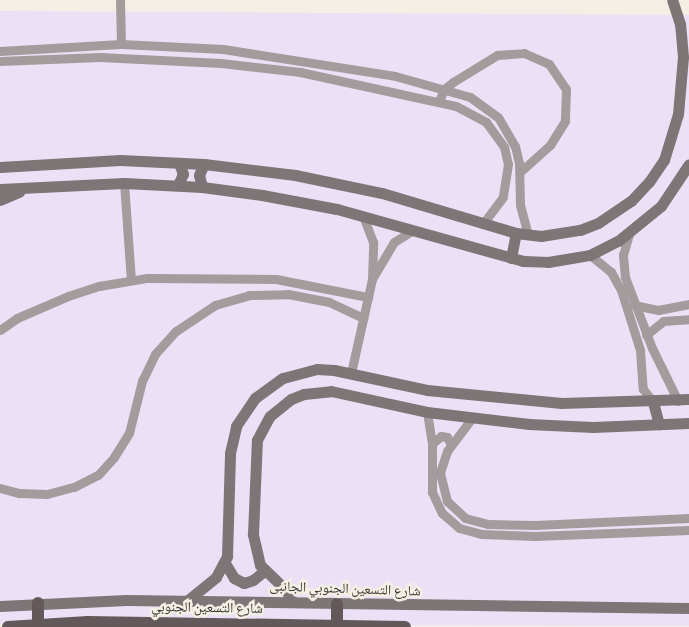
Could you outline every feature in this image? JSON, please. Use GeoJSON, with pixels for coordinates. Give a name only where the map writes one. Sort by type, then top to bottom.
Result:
{"type":"FeatureCollection","features":[{"type":"Feature","properties":{"kind":"main road"},"geometry":{"type":"LineString","coordinates":[[38,603],[38,624]]}},
{"type":"Feature","properties":{"kind":"main road"},"geometry":{"type":"LineString","coordinates":[[337,604],[337,626]]}},
{"type":"Feature","properties":{"kind":"main road","name":"شارع التسعين الجنوبي"},"geometry":{"type":"LineString","coordinates":[[8,627],[38,624],[405,627]]}},
{"type":"Feature","properties":{"kind":"street"},"geometry":{"type":"LineString","coordinates":[[120,0],[121,44]]}},
{"type":"Feature","properties":{"kind":"street"},"geometry":{"type":"LineString","coordinates":[[0,167],[120,160],[204,164],[311,178],[382,193],[522,234],[560,234],[598,223],[631,201],[649,182],[664,160],[678,114],[683,57],[680,24],[672,0]]}},
{"type":"Feature","properties":{"kind":"street"},"geometry":{"type":"LineString","coordinates":[[680,24],[689,13]]}},
{"type":"Feature","properties":{"kind":"street"},"geometry":{"type":"LineString","coordinates":[[0,51],[37,47],[121,44],[223,49],[302,59],[395,76],[470,97],[498,117],[515,146],[520,172],[522,234],[511,258]]}},
{"type":"Feature","properties":{"kind":"street"},"geometry":{"type":"LineString","coordinates":[[37,47],[38,59]]}},
{"type":"Feature","properties":{"kind":"street"},"geometry":{"type":"LineString","coordinates":[[439,102],[444,89],[473,68],[503,53],[531,54],[554,69],[568,97],[565,121],[550,145],[520,172]]}},
{"type":"Feature","properties":{"kind":"street"},"geometry":{"type":"LineString","coordinates":[[0,61],[145,58],[221,63],[300,72],[439,102],[479,117],[497,134],[504,147],[508,164],[505,189],[495,212],[484,224]]}},
{"type":"Feature","properties":{"kind":"street"},"geometry":{"type":"LineString","coordinates":[[178,185],[183,174],[179,162]]}},
{"type":"Feature","properties":{"kind":"street"},"geometry":{"type":"LineString","coordinates":[[202,187],[199,175],[204,164]]}},
{"type":"Feature","properties":{"kind":"street"},"geometry":{"type":"LineString","coordinates":[[0,189],[124,183],[202,187],[300,201],[363,216],[511,258],[548,262],[590,255],[629,234],[661,206],[689,164]]}},
{"type":"Feature","properties":{"kind":"street"},"geometry":{"type":"LineString","coordinates":[[124,183],[131,280]]}},
{"type":"Feature","properties":{"kind":"street"},"geometry":{"type":"LineString","coordinates":[[0,200],[38,186]]}},
{"type":"Feature","properties":{"kind":"street"},"geometry":{"type":"LineString","coordinates":[[351,373],[372,279],[373,242],[363,216]]}},
{"type":"Feature","properties":{"kind":"street"},"geometry":{"type":"LineString","coordinates":[[372,279],[394,242],[412,230]]}},
{"type":"Feature","properties":{"kind":"street"},"geometry":{"type":"LineString","coordinates":[[292,601],[286,590],[264,571],[256,556],[253,534],[254,453],[263,427],[275,412],[304,394],[331,391],[427,412],[472,418],[593,426],[684,423],[683,400],[646,335],[622,266],[629,234]]}},
{"type":"Feature","properties":{"kind":"street"},"geometry":{"type":"LineString","coordinates":[[590,255],[611,272],[621,290],[640,350],[643,389],[653,402],[659,424]]}},
{"type":"Feature","properties":{"kind":"street"},"geometry":{"type":"LineString","coordinates":[[0,330],[68,296],[131,280],[261,278],[368,297]]}},
{"type":"Feature","properties":{"kind":"street"},"geometry":{"type":"LineString","coordinates":[[0,488],[18,493],[47,494],[74,487],[98,474],[114,458],[129,433],[142,381],[155,354],[176,330],[215,306],[249,295],[288,294],[329,302],[363,318]]}},
{"type":"Feature","properties":{"kind":"street"},"geometry":{"type":"LineString","coordinates":[[634,305],[658,310],[689,304]]}},
{"type":"Feature","properties":{"kind":"street"},"geometry":{"type":"LineString","coordinates":[[646,335],[663,321],[689,319]]}},
{"type":"Feature","properties":{"kind":"street"},"geometry":{"type":"LineString","coordinates":[[188,600],[216,577],[225,564],[228,548],[230,453],[245,411],[268,387],[283,378],[317,370],[351,373],[427,390],[481,398],[561,403],[683,400]]}},
{"type":"Feature","properties":{"kind":"street"},"geometry":{"type":"LineString","coordinates":[[427,412],[432,444],[431,480],[436,503],[450,522],[470,533],[535,536],[689,530]]}},
{"type":"Feature","properties":{"kind":"street"},"geometry":{"type":"LineString","coordinates":[[472,418],[451,445],[441,465],[442,487],[455,511],[476,523],[534,525],[678,520],[689,518]]}},
{"type":"Feature","properties":{"kind":"street"},"geometry":{"type":"LineString","coordinates":[[432,444],[441,436],[449,439],[451,445]]}},
{"type":"Feature","properties":{"kind":"street"},"geometry":{"type":"LineString","coordinates":[[678,520],[678,531]]}},
{"type":"Feature","properties":{"kind":"street"},"geometry":{"type":"LineString","coordinates":[[225,564],[234,578],[244,583],[253,580],[264,571]]}},
{"type":"Feature","properties":{"kind":"street","name":"شارع التسعين الجنوبي الجانبى"},"geometry":{"type":"LineString","coordinates":[[0,606],[38,603],[188,600],[292,601],[337,604],[689,608]]}},
{"type":"Feature","properties":{"kind":"shaded area"},"geometry":{"type":"Polygon","coordinates":[[[0,11],[689,15],[689,626],[0,624],[0,11]]]}}]}
